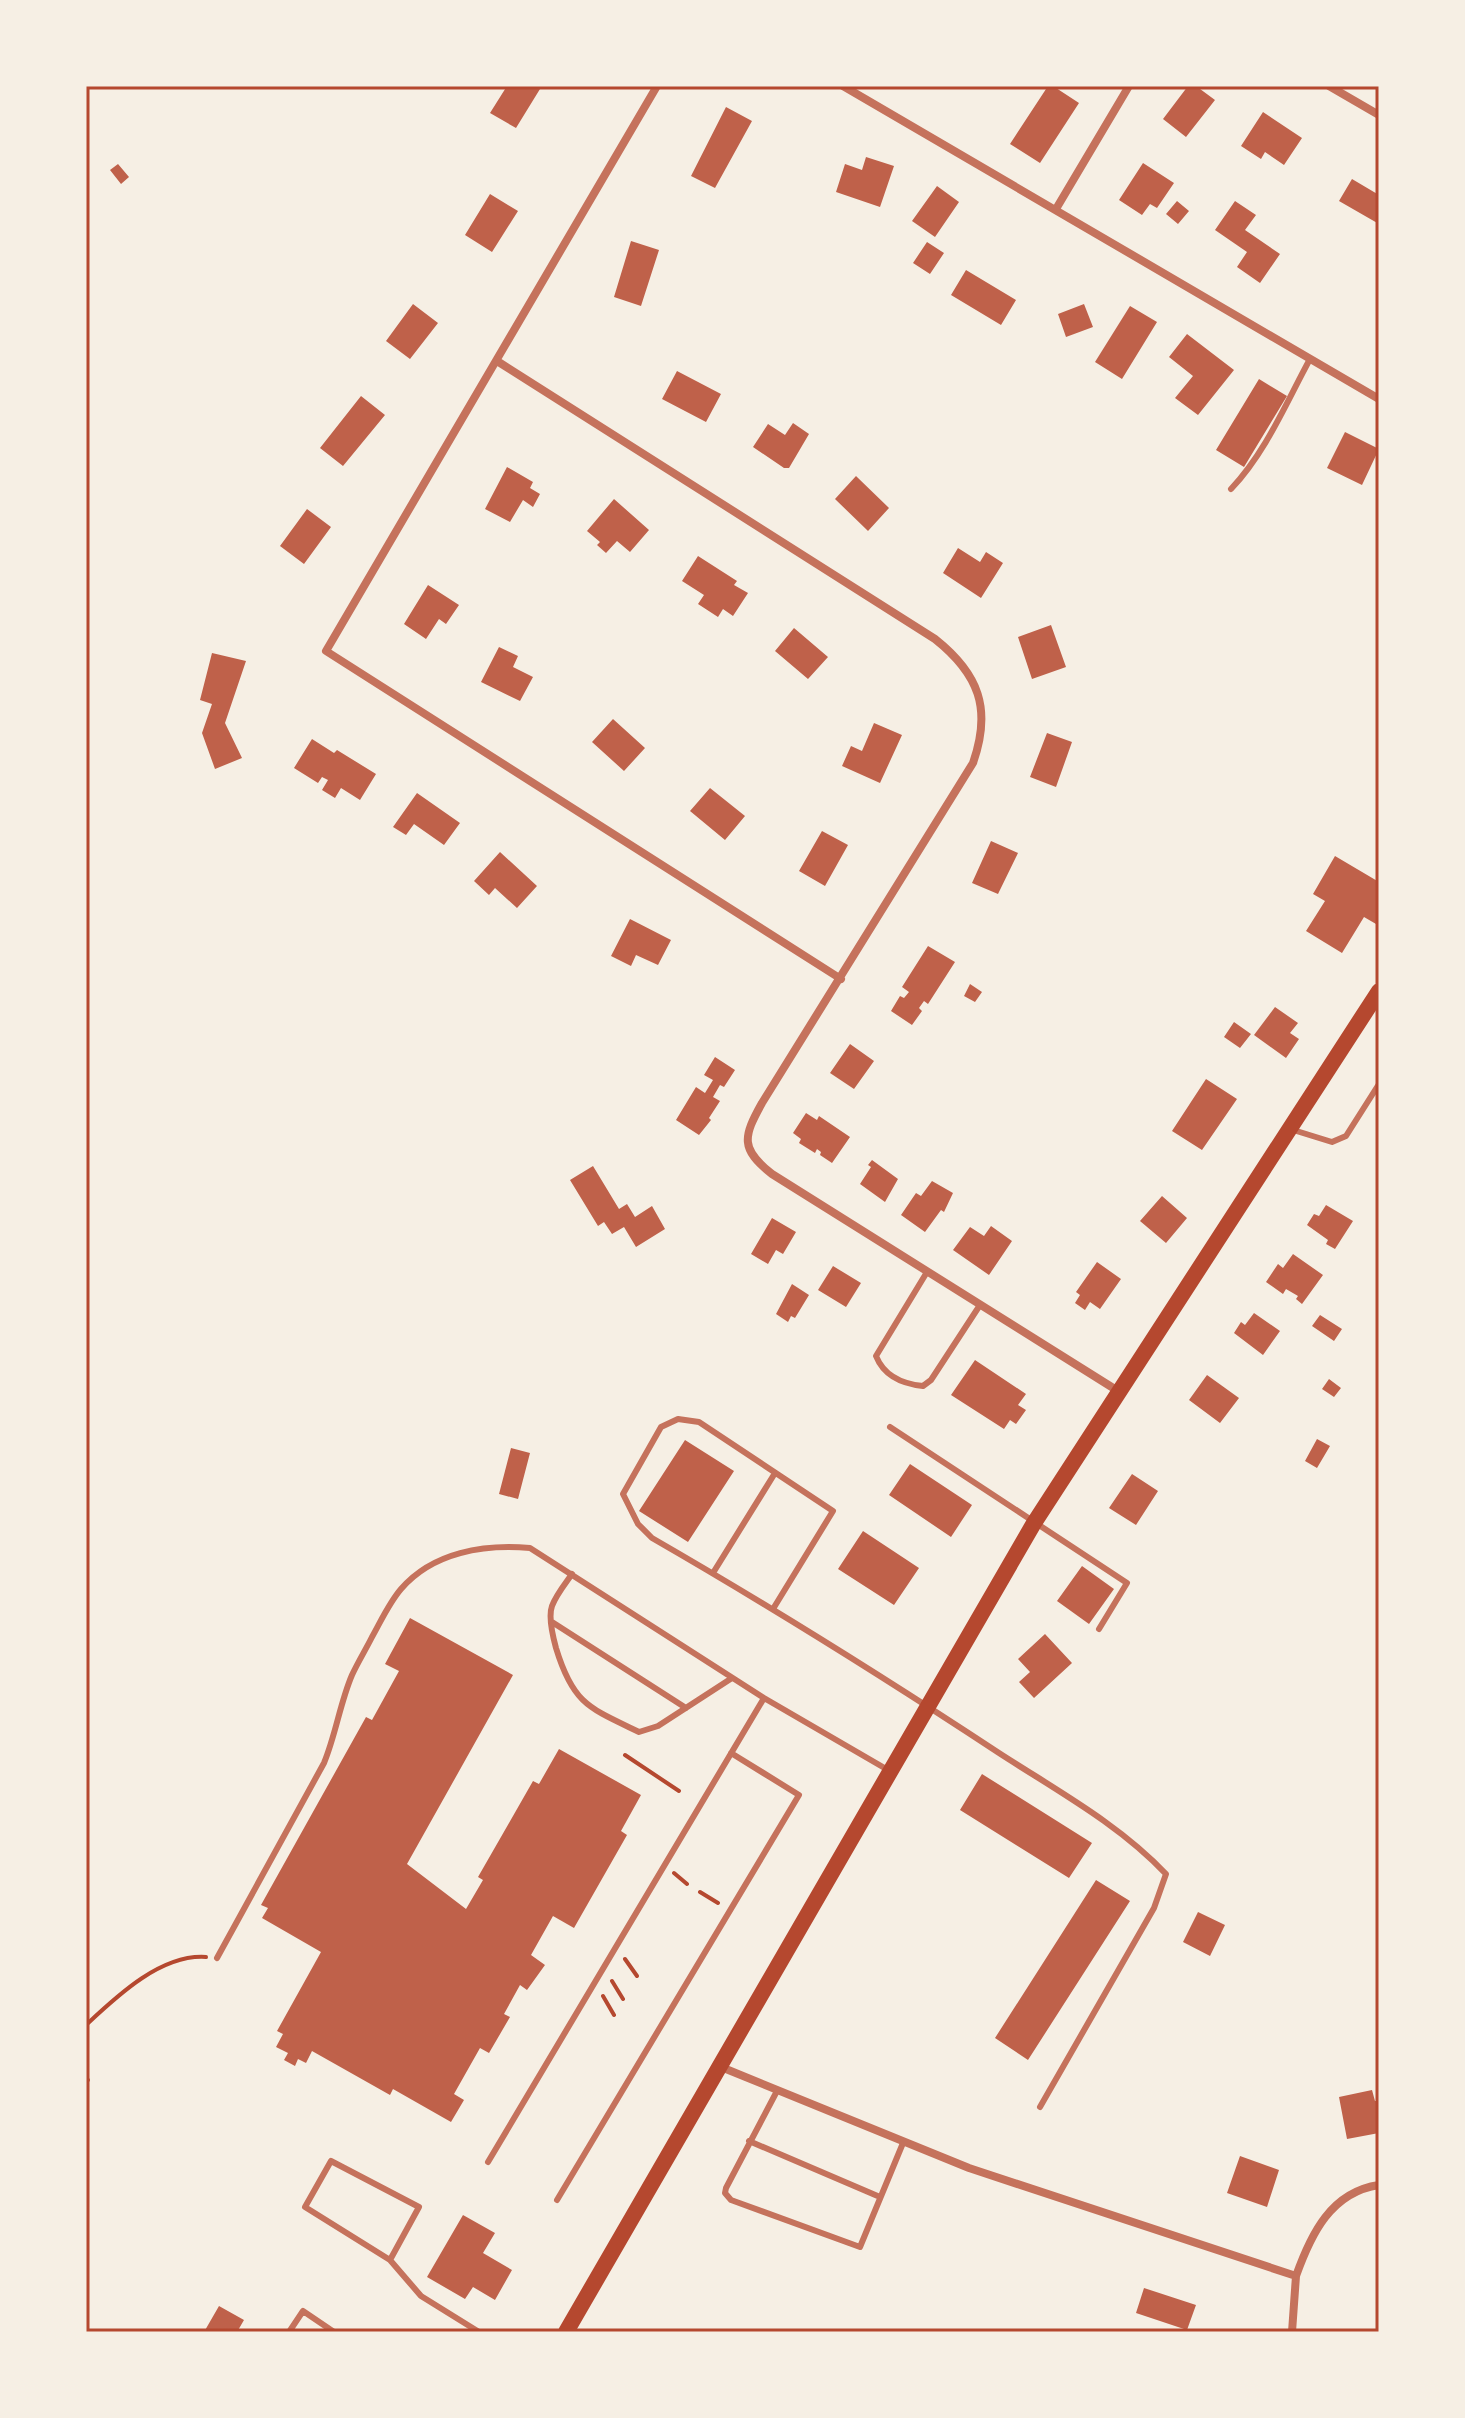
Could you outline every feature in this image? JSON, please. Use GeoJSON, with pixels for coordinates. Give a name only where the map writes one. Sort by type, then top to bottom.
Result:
{"type":"FeatureCollection","features":[{"type":"Feature","properties":{"kind":"main road"},"geometry":{"type":"LineString","coordinates":[[566,2332],[1034,1523],[1379,991]]}},
{"type":"Feature","properties":{"kind":"street"},"geometry":{"type":"LineString","coordinates":[[657,86],[326,651],[841,979]]}},
{"type":"Feature","properties":{"kind":"street"},"geometry":{"type":"LineString","coordinates":[[843,86],[1379,399]]}},
{"type":"Feature","properties":{"kind":"street"},"geometry":{"type":"LineString","coordinates":[[1056,209],[1129,86]]}},
{"type":"Feature","properties":{"kind":"street"},"geometry":{"type":"LineString","coordinates":[[1329,86],[1379,115]]}},
{"type":"Feature","properties":{"kind":"street"},"geometry":{"type":"LineString","coordinates":[[497,361],[935,639],[961,662],[970,676],[978,693],[983,725],[973,763],[755,1116],[749,1135],[749,1150],[772,1174],[1118,1391]]}},
{"type":"Feature","properties":{"kind":"street"},"geometry":{"type":"LineString","coordinates":[[721,2067],[903,2143],[984,2173],[1296,2276]]}},
{"type":"Feature","properties":{"kind":"street"},"geometry":{"type":"LineString","coordinates":[[1292,2332],[1296,2276],[1317,2229],[1333,2207],[1359,2189],[1379,2185]]}},
{"type":"Feature","properties":{"kind":"lane"},"geometry":{"type":"LineString","coordinates":[[1231,489],[1260,452],[1310,359]]}},
{"type":"Feature","properties":{"kind":"lane"},"geometry":{"type":"LineString","coordinates":[[1289,1129],[1332,1142],[1346,1136],[1379,1084]]}},
{"type":"Feature","properties":{"kind":"lane"},"geometry":{"type":"LineString","coordinates":[[927,1272],[876,1356],[880,1366],[896,1379],[923,1386],[931,1380],[980,1305]]}},
{"type":"Feature","properties":{"kind":"lane"},"geometry":{"type":"LineString","coordinates":[[773,1609],[833,1511],[699,1422],[678,1419],[661,1427],[623,1494],[638,1524],[652,1538],[773,1609],[1130,1839],[1166,1874],[1154,1908],[1040,2107]]}},
{"type":"Feature","properties":{"kind":"lane"},"geometry":{"type":"LineString","coordinates":[[890,1427],[1127,1583],[1099,1629]]}},
{"type":"Feature","properties":{"kind":"lane"},"geometry":{"type":"LineString","coordinates":[[713,1573],[775,1473]]}},
{"type":"Feature","properties":{"kind":"lane"},"geometry":{"type":"LineString","coordinates":[[217,1958],[324,1763],[352,1676],[386,1610],[401,1589],[422,1570],[465,1550],[508,1546],[530,1548],[764,1698],[891,1771]]}},
{"type":"Feature","properties":{"kind":"lane"},"geometry":{"type":"LineString","coordinates":[[572,1574],[551,1608],[552,1635],[564,1675],[575,1694],[595,1710],[639,1732],[658,1726],[732,1678]]}},
{"type":"Feature","properties":{"kind":"lane"},"geometry":{"type":"LineString","coordinates":[[552,1622],[686,1708]]}},
{"type":"Feature","properties":{"kind":"lane"},"geometry":{"type":"LineString","coordinates":[[488,2162],[764,1698]]}},
{"type":"Feature","properties":{"kind":"lane"},"geometry":{"type":"LineString","coordinates":[[557,2200],[799,1795],[731,1753]]}},
{"type":"Feature","properties":{"kind":"lane"},"geometry":{"type":"LineString","coordinates":[[777,2091],[726,2188],[725,2193],[731,2200],[860,2247],[903,2143]]}},
{"type":"Feature","properties":{"kind":"lane"},"geometry":{"type":"LineString","coordinates":[[749,2141],[880,2197]]}},
{"type":"Feature","properties":{"kind":"lane"},"geometry":{"type":"LineString","coordinates":[[390,2260],[419,2207],[331,2161],[305,2207],[390,2260],[421,2296],[479,2332]]}},
{"type":"Feature","properties":{"kind":"lane"},"geometry":{"type":"LineString","coordinates":[[289,2332],[303,2311],[334,2332]]}},
{"type":"Feature","properties":{"kind":"path"},"geometry":{"type":"LineString","coordinates":[[625,1755],[679,1791]]}},
{"type":"Feature","properties":{"kind":"path"},"geometry":{"type":"LineString","coordinates":[[672,1872],[687,1884]]}},
{"type":"Feature","properties":{"kind":"path"},"geometry":{"type":"LineString","coordinates":[[700,1892],[730,1910]]}},
{"type":"Feature","properties":{"kind":"path"},"geometry":{"type":"LineString","coordinates":[[623,1957],[637,1976]]}},
{"type":"Feature","properties":{"kind":"path"},"geometry":{"type":"LineString","coordinates":[[86,2025],[154,1971],[182,1958],[217,1958]]}},
{"type":"Feature","properties":{"kind":"path"},"geometry":{"type":"LineString","coordinates":[[611,1979],[623,1999]]}},
{"type":"Feature","properties":{"kind":"path"},"geometry":{"type":"LineString","coordinates":[[602,1993],[614,2015]]}},
{"type":"Feature","properties":{"kind":"building"},"geometry":{"type":"Polygon","coordinates":[[[507,86],[535,86],[540,89],[516,128],[490,113],[507,86]]]}},
{"type":"Feature","properties":{"kind":"building"},"geometry":{"type":"Polygon","coordinates":[[[1048,86],[1053,86],[1079,103],[1040,163],[1010,144],[1048,86]]]}},
{"type":"Feature","properties":{"kind":"building"},"geometry":{"type":"Polygon","coordinates":[[[1188,86],[1196,86],[1215,100],[1186,137],[1163,119],[1188,86]]]}},
{"type":"Feature","properties":{"kind":"building"},"geometry":{"type":"Polygon","coordinates":[[[726,107],[752,121],[715,188],[691,176],[726,107]]]}},
{"type":"Feature","properties":{"kind":"building"},"geometry":{"type":"Polygon","coordinates":[[[1263,112],[1302,138],[1284,165],[1265,152],[1261,159],[1241,146],[1263,112]]]}},
{"type":"Feature","properties":{"kind":"building"},"geometry":{"type":"Polygon","coordinates":[[[866,157],[894,166],[880,207],[836,192],[845,164],[862,170],[866,157]]]}},
{"type":"Feature","properties":{"kind":"building"},"geometry":{"type":"Polygon","coordinates":[[[1143,163],[1174,183],[1157,208],[1150,204],[1142,215],[1119,200],[1143,163]]]}},
{"type":"Feature","properties":{"kind":"building"},"geometry":{"type":"Polygon","coordinates":[[[118,164],[129,177],[121,184],[110,170],[118,164]]]}},
{"type":"Feature","properties":{"kind":"building"},"geometry":{"type":"Polygon","coordinates":[[[1352,179],[1379,195],[1379,224],[1339,201],[1352,179]]]}},
{"type":"Feature","properties":{"kind":"building"},"geometry":{"type":"Polygon","coordinates":[[[937,186],[959,202],[935,237],[912,221],[937,186]]]}},
{"type":"Feature","properties":{"kind":"building"},"geometry":{"type":"Polygon","coordinates":[[[490,194],[518,211],[492,252],[465,235],[490,194]]]}},
{"type":"Feature","properties":{"kind":"building"},"geometry":{"type":"Polygon","coordinates":[[[1177,201],[1189,211],[1178,224],[1166,214],[1177,201]]]}},
{"type":"Feature","properties":{"kind":"building"},"geometry":{"type":"Polygon","coordinates":[[[1235,201],[1256,215],[1245,230],[1280,254],[1260,283],[1237,267],[1247,252],[1215,230],[1235,201]]]}},
{"type":"Feature","properties":{"kind":"building"},"geometry":{"type":"Polygon","coordinates":[[[631,241],[659,250],[641,306],[614,297],[631,241]]]}},
{"type":"Feature","properties":{"kind":"building"},"geometry":{"type":"Polygon","coordinates":[[[927,242],[944,253],[930,274],[913,263],[927,242]]]}},
{"type":"Feature","properties":{"kind":"building"},"geometry":{"type":"Polygon","coordinates":[[[966,270],[1016,300],[1001,325],[951,295],[966,270]]]}},
{"type":"Feature","properties":{"kind":"building"},"geometry":{"type":"Polygon","coordinates":[[[413,304],[438,323],[410,359],[386,341],[413,304]]]}},
{"type":"Feature","properties":{"kind":"building"},"geometry":{"type":"Polygon","coordinates":[[[1084,304],[1093,327],[1066,337],[1058,314],[1084,304]]]}},
{"type":"Feature","properties":{"kind":"building"},"geometry":{"type":"Polygon","coordinates":[[[1130,306],[1157,322],[1122,379],[1095,362],[1130,306]]]}},
{"type":"Feature","properties":{"kind":"building"},"geometry":{"type":"Polygon","coordinates":[[[1187,334],[1234,370],[1198,415],[1175,398],[1193,376],[1169,357],[1187,334]]]}},
{"type":"Feature","properties":{"kind":"building"},"geometry":{"type":"Polygon","coordinates":[[[677,371],[721,394],[706,422],[662,399],[677,371]]]}},
{"type":"Feature","properties":{"kind":"building"},"geometry":{"type":"Polygon","coordinates":[[[1259,379],[1287,396],[1244,467],[1216,450],[1259,379]]]}},
{"type":"Feature","properties":{"kind":"building"},"geometry":{"type":"Polygon","coordinates":[[[361,396],[385,415],[343,466],[320,448],[361,396]]]}},
{"type":"Feature","properties":{"kind":"building"},"geometry":{"type":"Polygon","coordinates":[[[793,423],[809,434],[789,468],[784,468],[753,447],[768,424],[785,435],[793,423]]]}},
{"type":"Feature","properties":{"kind":"building"},"geometry":{"type":"Polygon","coordinates":[[[1345,432],[1379,449],[1362,485],[1327,468],[1345,432]]]}},
{"type":"Feature","properties":{"kind":"building"},"geometry":{"type":"Polygon","coordinates":[[[507,467],[533,482],[530,488],[540,494],[533,507],[523,500],[510,522],[485,509],[507,467]]]}},
{"type":"Feature","properties":{"kind":"building"},"geometry":{"type":"Polygon","coordinates":[[[856,476],[889,508],[868,531],[835,499],[856,476]]]}},
{"type":"Feature","properties":{"kind":"building"},"geometry":{"type":"Polygon","coordinates":[[[614,499],[649,530],[630,552],[617,541],[606,553],[597,545],[600,542],[587,531],[614,499]]]}},
{"type":"Feature","properties":{"kind":"building"},"geometry":{"type":"Polygon","coordinates":[[[307,509],[331,527],[304,564],[280,546],[307,509]]]}},
{"type":"Feature","properties":{"kind":"building"},"geometry":{"type":"Polygon","coordinates":[[[958,548],[980,562],[986,552],[1003,563],[981,598],[943,573],[958,548]]]}},
{"type":"Feature","properties":{"kind":"building"},"geometry":{"type":"Polygon","coordinates":[[[698,556],[737,581],[734,585],[748,593],[733,616],[723,609],[718,617],[698,604],[704,595],[682,581],[698,556]]]}},
{"type":"Feature","properties":{"kind":"building"},"geometry":{"type":"Polygon","coordinates":[[[428,585],[459,605],[446,624],[439,619],[426,639],[404,624],[428,585]]]}},
{"type":"Feature","properties":{"kind":"building"},"geometry":{"type":"Polygon","coordinates":[[[1051,625],[1066,667],[1032,679],[1018,637],[1051,625]]]}},
{"type":"Feature","properties":{"kind":"building"},"geometry":{"type":"Polygon","coordinates":[[[794,628],[828,657],[808,679],[775,651],[794,628]]]}},
{"type":"Feature","properties":{"kind":"building"},"geometry":{"type":"Polygon","coordinates":[[[499,647],[518,656],[513,667],[533,677],[520,701],[481,682],[499,647]]]}},
{"type":"Feature","properties":{"kind":"building"},"geometry":{"type":"Polygon","coordinates":[[[212,653],[246,661],[225,723],[242,758],[215,769],[202,733],[212,704],[200,700],[212,653]]]}},
{"type":"Feature","properties":{"kind":"building"},"geometry":{"type":"Polygon","coordinates":[[[613,719],[645,748],[624,771],[592,742],[613,719]]]}},
{"type":"Feature","properties":{"kind":"building"},"geometry":{"type":"Polygon","coordinates":[[[874,723],[902,735],[880,783],[842,766],[851,746],[862,751],[874,723]]]}},
{"type":"Feature","properties":{"kind":"building"},"geometry":{"type":"Polygon","coordinates":[[[1047,733],[1072,742],[1056,787],[1030,777],[1047,733]]]}},
{"type":"Feature","properties":{"kind":"building"},"geometry":{"type":"Polygon","coordinates":[[[312,739],[376,774],[360,800],[341,788],[335,798],[322,790],[328,780],[322,777],[318,783],[294,768],[312,739]]]}},
{"type":"Feature","properties":{"kind":"building"},"geometry":{"type":"Polygon","coordinates":[[[710,788],[745,816],[725,840],[690,811],[710,788]]]}},
{"type":"Feature","properties":{"kind":"building"},"geometry":{"type":"Polygon","coordinates":[[[417,793],[460,823],[444,845],[414,824],[406,835],[393,827],[417,793]]]}},
{"type":"Feature","properties":{"kind":"building"},"geometry":{"type":"Polygon","coordinates":[[[822,831],[848,845],[825,886],[799,871],[822,831]]]}},
{"type":"Feature","properties":{"kind":"building"},"geometry":{"type":"Polygon","coordinates":[[[991,841],[1018,853],[998,894],[972,883],[991,841]]]}},
{"type":"Feature","properties":{"kind":"building"},"geometry":{"type":"Polygon","coordinates":[[[500,852],[537,886],[517,908],[495,888],[489,895],[474,881],[500,852]]]}},
{"type":"Feature","properties":{"kind":"building"},"geometry":{"type":"Polygon","coordinates":[[[1335,856],[1379,882],[1379,919],[1376,924],[1364,917],[1342,953],[1306,931],[1325,901],[1313,894],[1335,856]]]}},
{"type":"Feature","properties":{"kind":"building"},"geometry":{"type":"Polygon","coordinates":[[[630,919],[671,940],[658,965],[636,955],[631,966],[611,956],[630,919]]]}},
{"type":"Feature","properties":{"kind":"building"},"geometry":{"type":"Polygon","coordinates":[[[928,946],[955,962],[928,1004],[924,1001],[919,1008],[922,1011],[912,1025],[891,1011],[900,996],[904,998],[909,992],[902,987],[928,946]]]}},
{"type":"Feature","properties":{"kind":"building"},"geometry":{"type":"Polygon","coordinates":[[[970,984],[982,992],[975,1002],[964,996],[970,984]]]}},
{"type":"Feature","properties":{"kind":"building"},"geometry":{"type":"Polygon","coordinates":[[[1275,1007],[1298,1023],[1290,1033],[1299,1039],[1286,1058],[1254,1035],[1275,1007]]]}},
{"type":"Feature","properties":{"kind":"building"},"geometry":{"type":"Polygon","coordinates":[[[1234,1022],[1251,1034],[1240,1048],[1224,1037],[1234,1022]]]}},
{"type":"Feature","properties":{"kind":"building"},"geometry":{"type":"Polygon","coordinates":[[[850,1044],[874,1061],[854,1089],[830,1073],[850,1044]]]}},
{"type":"Feature","properties":{"kind":"building"},"geometry":{"type":"Polygon","coordinates":[[[715,1057],[735,1070],[713,1097],[720,1101],[699,1135],[676,1120],[696,1087],[705,1093],[713,1080],[704,1075],[715,1057]]]}},
{"type":"Feature","properties":{"kind":"building"},"geometry":{"type":"Polygon","coordinates":[[[1206,1079],[1237,1099],[1202,1150],[1172,1131],[1206,1079]]]}},
{"type":"Feature","properties":{"kind":"building"},"geometry":{"type":"Polygon","coordinates":[[[806,1113],[817,1120],[819,1116],[850,1137],[832,1163],[817,1149],[815,1153],[799,1143],[801,1139],[793,1133],[806,1113]]]}},
{"type":"Feature","properties":{"kind":"building"},"geometry":{"type":"Polygon","coordinates":[[[872,1160],[898,1179],[885,1202],[860,1184],[872,1160]]]}},
{"type":"Feature","properties":{"kind":"building"},"geometry":{"type":"Polygon","coordinates":[[[593,1166],[619,1209],[627,1204],[635,1217],[652,1206],[665,1229],[636,1247],[624,1227],[612,1234],[604,1222],[598,1226],[570,1180],[593,1166]]]}},
{"type":"Feature","properties":{"kind":"building"},"geometry":{"type":"Polygon","coordinates":[[[932,1181],[953,1193],[944,1212],[941,1210],[925,1232],[901,1215],[916,1193],[921,1196],[932,1181]]]}},
{"type":"Feature","properties":{"kind":"building"},"geometry":{"type":"Polygon","coordinates":[[[1162,1196],[1187,1218],[1166,1243],[1140,1221],[1162,1196]]]}},
{"type":"Feature","properties":{"kind":"building"},"geometry":{"type":"Polygon","coordinates":[[[1326,1205],[1353,1221],[1335,1249],[1307,1225],[1314,1214],[1319,1216],[1326,1205]]]}},
{"type":"Feature","properties":{"kind":"building"},"geometry":{"type":"Polygon","coordinates":[[[772,1218],[796,1232],[783,1254],[776,1250],[768,1264],[751,1254],[772,1218]]]}},
{"type":"Feature","properties":{"kind":"building"},"geometry":{"type":"Polygon","coordinates":[[[991,1226],[1012,1241],[989,1275],[953,1250],[970,1227],[984,1236],[991,1226]]]}},
{"type":"Feature","properties":{"kind":"building"},"geometry":{"type":"Polygon","coordinates":[[[1293,1254],[1323,1275],[1302,1304],[1296,1299],[1298,1296],[1286,1289],[1283,1294],[1266,1282],[1278,1264],[1283,1268],[1293,1254]]]}},
{"type":"Feature","properties":{"kind":"building"},"geometry":{"type":"Polygon","coordinates":[[[1097,1262],[1121,1279],[1100,1309],[1090,1302],[1085,1310],[1075,1303],[1080,1295],[1076,1292],[1097,1262]]]}},
{"type":"Feature","properties":{"kind":"building"},"geometry":{"type":"Polygon","coordinates":[[[833,1266],[861,1283],[846,1307],[818,1290],[833,1266]]]}},
{"type":"Feature","properties":{"kind":"building"},"geometry":{"type":"Polygon","coordinates":[[[792,1284],[809,1295],[795,1318],[791,1316],[788,1322],[776,1314],[792,1284]]]}},
{"type":"Feature","properties":{"kind":"building"},"geometry":{"type":"Polygon","coordinates":[[[1254,1313],[1280,1331],[1263,1355],[1234,1333],[1241,1322],[1245,1325],[1254,1313]]]}},
{"type":"Feature","properties":{"kind":"building"},"geometry":{"type":"Polygon","coordinates":[[[1320,1315],[1342,1329],[1334,1341],[1312,1326],[1320,1315]]]}},
{"type":"Feature","properties":{"kind":"building"},"geometry":{"type":"Polygon","coordinates":[[[975,1360],[1026,1394],[1018,1405],[1026,1410],[1016,1424],[1010,1420],[1004,1429],[951,1395],[975,1360]]]}},
{"type":"Feature","properties":{"kind":"building"},"geometry":{"type":"Polygon","coordinates":[[[1207,1375],[1239,1398],[1220,1423],[1189,1400],[1207,1375]]]}},
{"type":"Feature","properties":{"kind":"building"},"geometry":{"type":"Polygon","coordinates":[[[1329,1379],[1341,1388],[1334,1397],[1322,1389],[1329,1379]]]}},
{"type":"Feature","properties":{"kind":"building"},"geometry":{"type":"Polygon","coordinates":[[[1317,1439],[1330,1446],[1317,1468],[1305,1461],[1317,1439]]]}},
{"type":"Feature","properties":{"kind":"building"},"geometry":{"type":"Polygon","coordinates":[[[685,1440],[734,1471],[688,1542],[639,1511],[685,1440]]]}},
{"type":"Feature","properties":{"kind":"building"},"geometry":{"type":"Polygon","coordinates":[[[511,1448],[530,1453],[518,1499],[499,1494],[511,1448]]]}},
{"type":"Feature","properties":{"kind":"building"},"geometry":{"type":"Polygon","coordinates":[[[910,1464],[972,1505],[951,1537],[889,1495],[910,1464]]]}},
{"type":"Feature","properties":{"kind":"building"},"geometry":{"type":"Polygon","coordinates":[[[1132,1474],[1158,1491],[1136,1525],[1109,1508],[1132,1474]]]}},
{"type":"Feature","properties":{"kind":"building"},"geometry":{"type":"Polygon","coordinates":[[[863,1531],[919,1568],[894,1605],[838,1569],[863,1531]]]}},
{"type":"Feature","properties":{"kind":"building"},"geometry":{"type":"Polygon","coordinates":[[[1082,1566],[1114,1589],[1089,1624],[1057,1601],[1082,1566]]]}},
{"type":"Feature","properties":{"kind":"building"},"geometry":{"type":"Polygon","coordinates":[[[410,1618],[513,1675],[407,1864],[466,1909],[483,1880],[478,1877],[533,1781],[539,1784],[559,1749],[641,1795],[621,1831],[627,1835],[574,1928],[553,1916],[531,1955],[545,1965],[527,1990],[520,1985],[504,2014],[510,2017],[489,2053],[480,2048],[454,2094],[464,2100],[451,2122],[393,2089],[390,2095],[312,2051],[306,2063],[298,2059],[295,2066],[284,2060],[288,2053],[276,2047],[283,2034],[277,2031],[321,1952],[262,1918],[268,1908],[261,1905],[366,1717],[372,1720],[399,1671],[385,1664],[410,1618]]]}},
{"type":"Feature","properties":{"kind":"building"},"geometry":{"type":"Polygon","coordinates":[[[1045,1634],[1072,1663],[1034,1698],[1019,1682],[1030,1672],[1018,1659],[1045,1634]]]}},
{"type":"Feature","properties":{"kind":"building"},"geometry":{"type":"Polygon","coordinates":[[[982,1774],[1092,1843],[1069,1878],[960,1810],[982,1774]]]}},
{"type":"Feature","properties":{"kind":"building"},"geometry":{"type":"Polygon","coordinates":[[[1096,1880],[1130,1901],[1028,2060],[995,2038],[1096,1880]]]}},
{"type":"Feature","properties":{"kind":"building"},"geometry":{"type":"Polygon","coordinates":[[[1198,1912],[1225,1925],[1210,1956],[1183,1942],[1198,1912]]]}},
{"type":"Feature","properties":{"kind":"building"},"geometry":{"type":"Polygon","coordinates":[[[1372,2090],[1375,2101],[1379,2101],[1379,2133],[1347,2139],[1339,2097],[1372,2090]]]}},
{"type":"Feature","properties":{"kind":"building"},"geometry":{"type":"Polygon","coordinates":[[[1240,2156],[1279,2170],[1267,2207],[1227,2193],[1240,2156]]]}},
{"type":"Feature","properties":{"kind":"building"},"geometry":{"type":"Polygon","coordinates":[[[463,2215],[495,2233],[483,2253],[512,2270],[495,2300],[473,2287],[465,2299],[427,2277],[463,2215]]]}},
{"type":"Feature","properties":{"kind":"building"},"geometry":{"type":"Polygon","coordinates":[[[1144,2288],[1196,2305],[1187,2330],[1136,2313],[1144,2288]]]}},
{"type":"Feature","properties":{"kind":"building"},"geometry":{"type":"Polygon","coordinates":[[[219,2306],[244,2320],[237,2332],[204,2332],[219,2306]]]}}]}
